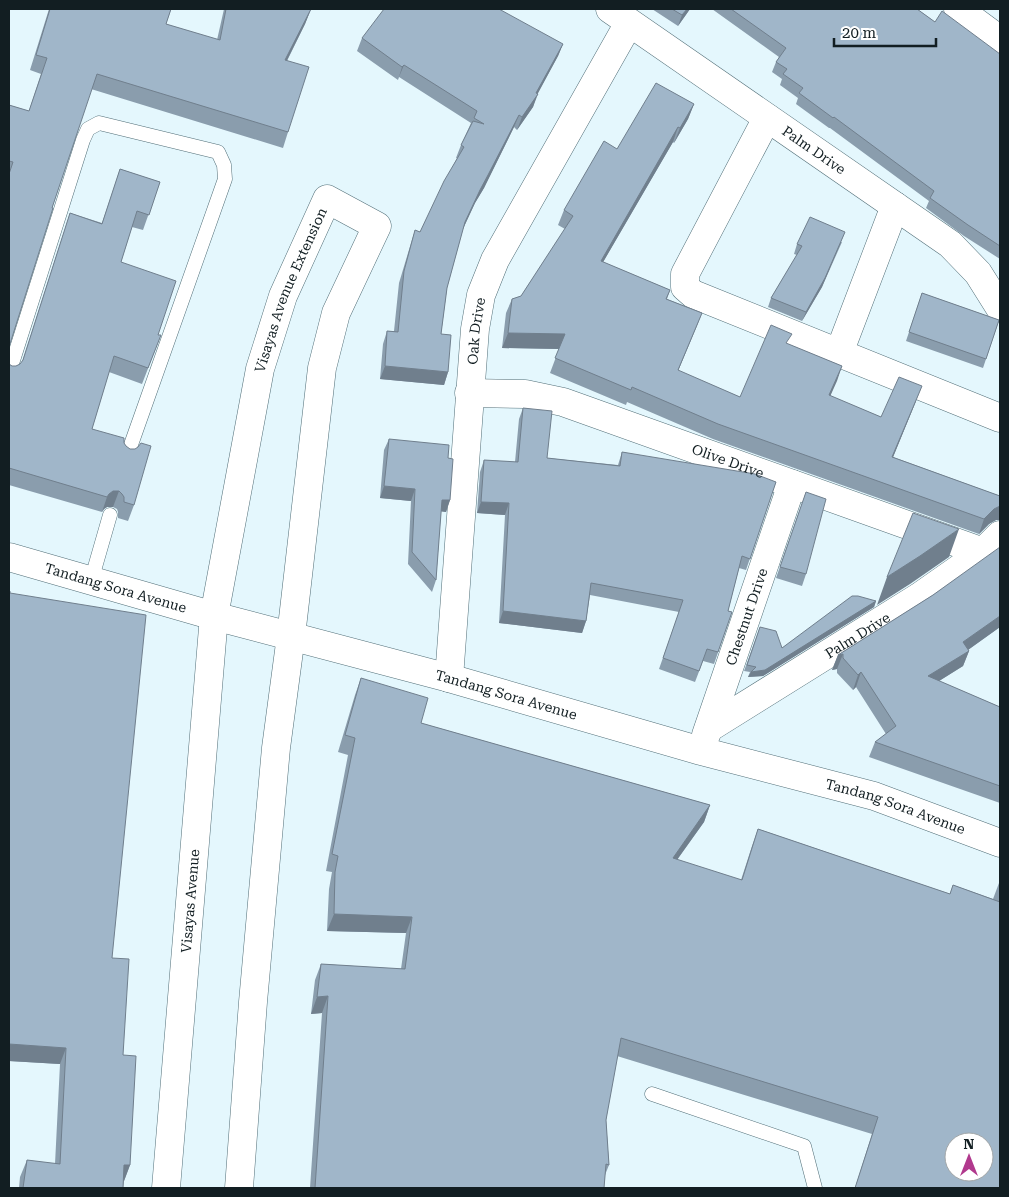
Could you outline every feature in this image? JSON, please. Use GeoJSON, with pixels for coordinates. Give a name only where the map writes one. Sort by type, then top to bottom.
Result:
{"type":"FeatureCollection","features":[{"type":"Feature","properties":{"kind":"street"},"geometry":{"type":"LineString","coordinates":[[958,9],[1000,40]]}},
{"type":"Feature","properties":{"kind":"street","name":"Palm Drive"},"geometry":{"type":"LineString","coordinates":[[619,16],[952,246],[978,273],[1000,308]]}},
{"type":"Feature","properties":{"kind":"street","name":"Oak Drive"},"geometry":{"type":"LineString","coordinates":[[449,678],[469,393],[475,329],[481,295],[495,260],[619,16]]}},
{"type":"Feature","properties":{"kind":"street"},"geometry":{"type":"LineString","coordinates":[[767,118],[685,274],[685,287],[692,294],[1000,418]]}},
{"type":"Feature","properties":{"kind":"street","name":"Visayas Avenue Extension"},"geometry":{"type":"LineString","coordinates":[[214,616],[260,369],[282,296],[327,199],[377,226],[336,313],[322,368],[291,636]]}},
{"type":"Feature","properties":{"kind":"street"},"geometry":{"type":"LineString","coordinates":[[839,353],[895,206]]}},
{"type":"Feature","properties":{"kind":"street","name":"Olive Drive"},"geometry":{"type":"LineString","coordinates":[[469,393],[525,394],[564,402],[792,484],[992,544]]}},
{"type":"Feature","properties":{"kind":"street","name":"Chestnut Drive"},"geometry":{"type":"LineString","coordinates":[[705,739],[792,484]]}},
{"type":"Feature","properties":{"kind":"street","name":"Palm Drive"},"geometry":{"type":"LineString","coordinates":[[705,739],[919,597],[992,544]]}},
{"type":"Feature","properties":{"kind":"street","name":"Tandang Sora Avenue"},"geometry":{"type":"LineString","coordinates":[[9,558],[214,616],[449,678],[705,739],[874,796],[1000,843]]}},
{"type":"Feature","properties":{"kind":"street","name":"Visayas Avenue"},"geometry":{"type":"LineString","coordinates":[[166,1188],[214,616]]}},
{"type":"Feature","properties":{"kind":"street"},"geometry":{"type":"LineString","coordinates":[[239,1188],[253,1002],[276,758],[291,636]]}},
{"type":"Feature","properties":{"kind":"lane"},"geometry":{"type":"LineString","coordinates":[[9,373],[88,129],[99,123],[218,152],[224,166],[226,179],[127,456]]}},
{"type":"Feature","properties":{"kind":"lane"},"geometry":{"type":"LineString","coordinates":[[91,581],[110,515]]}},
{"type":"Feature","properties":{"kind":"lane"},"geometry":{"type":"LineString","coordinates":[[652,1094],[804,1146],[815,1188]]}},
{"type":"Feature","properties":{"kind":"building"},"geometry":{"type":"Polygon","coordinates":[[[50,9],[171,9],[166,24],[220,40],[226,9],[311,9],[285,60],[309,67],[288,132],[97,74],[52,208],[9,347],[9,174],[13,162],[9,161],[9,105],[29,111],[47,58],[36,55],[50,9]]]}},
{"type":"Feature","properties":{"kind":"building"},"geometry":{"type":"Polygon","coordinates":[[[384,9],[499,9],[563,44],[536,93],[538,94],[522,117],[519,115],[465,222],[447,288],[441,334],[451,335],[448,372],[385,366],[387,331],[398,332],[404,271],[415,230],[420,232],[444,181],[464,147],[461,145],[473,121],[484,124],[474,118],[477,111],[404,65],[402,67],[362,38],[384,9]]]}},
{"type":"Feature","properties":{"kind":"building"},"geometry":{"type":"Polygon","coordinates":[[[672,9],[687,9],[682,15],[672,9]]]}},
{"type":"Feature","properties":{"kind":"building"},"geometry":{"type":"Polygon","coordinates":[[[731,9],[917,9],[935,22],[942,11],[1000,54],[1000,246],[930,198],[934,191],[799,93],[803,88],[783,74],[787,69],[776,62],[786,48],[731,9]]]}},
{"type":"Feature","properties":{"kind":"building"},"geometry":{"type":"Polygon","coordinates":[[[656,83],[694,104],[680,128],[678,127],[601,261],[670,290],[666,299],[702,313],[678,370],[740,397],[771,325],[792,334],[786,343],[842,366],[829,395],[881,417],[899,377],[922,386],[892,457],[1000,496],[1000,506],[984,519],[718,424],[632,387],[631,390],[555,358],[565,334],[508,333],[512,299],[521,296],[573,216],[564,210],[604,141],[617,149],[656,83]]]}},
{"type":"Feature","properties":{"kind":"building"},"geometry":{"type":"Polygon","coordinates":[[[120,169],[160,182],[149,215],[137,211],[121,262],[176,281],[158,335],[161,335],[148,368],[114,356],[92,429],[124,438],[124,443],[130,449],[135,449],[141,443],[151,446],[134,505],[124,502],[124,497],[119,491],[113,491],[107,497],[9,468],[9,364],[16,366],[23,360],[70,213],[102,224],[120,169]]]}},
{"type":"Feature","properties":{"kind":"building"},"geometry":{"type":"Polygon","coordinates":[[[810,217],[845,232],[825,278],[806,312],[771,298],[802,246],[797,244],[810,217]]]}},
{"type":"Feature","properties":{"kind":"building"},"geometry":{"type":"Polygon","coordinates":[[[922,293],[999,320],[986,359],[909,332],[922,293]]]}},
{"type":"Feature","properties":{"kind":"building"},"geometry":{"type":"Polygon","coordinates":[[[523,408],[552,411],[547,458],[620,466],[622,452],[755,474],[776,482],[750,559],[742,556],[728,611],[732,612],[718,652],[707,649],[699,671],[663,658],[683,600],[591,583],[586,621],[503,611],[509,503],[481,502],[484,460],[518,462],[523,408]]]}},
{"type":"Feature","properties":{"kind":"building"},"geometry":{"type":"Polygon","coordinates":[[[389,439],[449,445],[448,458],[453,459],[450,500],[442,500],[436,580],[412,552],[415,489],[384,486],[389,439]]]}},
{"type":"Feature","properties":{"kind":"building"},"geometry":{"type":"Polygon","coordinates":[[[806,492],[826,499],[806,574],[780,567],[806,492]]]}},
{"type":"Feature","properties":{"kind":"building"},"geometry":{"type":"Polygon","coordinates":[[[913,513],[959,529],[887,577],[913,513]]]}},
{"type":"Feature","properties":{"kind":"building"},"geometry":{"type":"Polygon","coordinates":[[[1000,547],[1000,616],[963,642],[969,651],[928,676],[1000,707],[1000,786],[875,742],[896,726],[861,672],[858,675],[843,658],[843,654],[838,655],[933,595],[1000,547]]]}},
{"type":"Feature","properties":{"kind":"building"},"geometry":{"type":"Polygon","coordinates":[[[9,591],[10,593],[146,615],[112,958],[129,959],[123,1055],[136,1056],[130,1165],[124,1165],[123,1188],[23,1188],[27,1160],[60,1164],[66,1048],[9,1044],[9,591]]]}},
{"type":"Feature","properties":{"kind":"building"},"geometry":{"type":"Polygon","coordinates":[[[852,596],[876,601],[765,670],[751,672],[756,667],[747,665],[760,627],[776,631],[782,648],[852,596]]]}},
{"type":"Feature","properties":{"kind":"building"},"geometry":{"type":"Polygon","coordinates":[[[361,678],[428,698],[421,723],[710,805],[673,858],[742,880],[758,829],[950,894],[953,885],[1000,902],[1000,1188],[855,1188],[878,1117],[621,1038],[606,1120],[609,1165],[606,1164],[604,1188],[315,1188],[328,996],[317,997],[321,964],[405,969],[412,917],[334,914],[335,872],[338,856],[332,854],[355,738],[345,735],[361,678]]]}}]}
